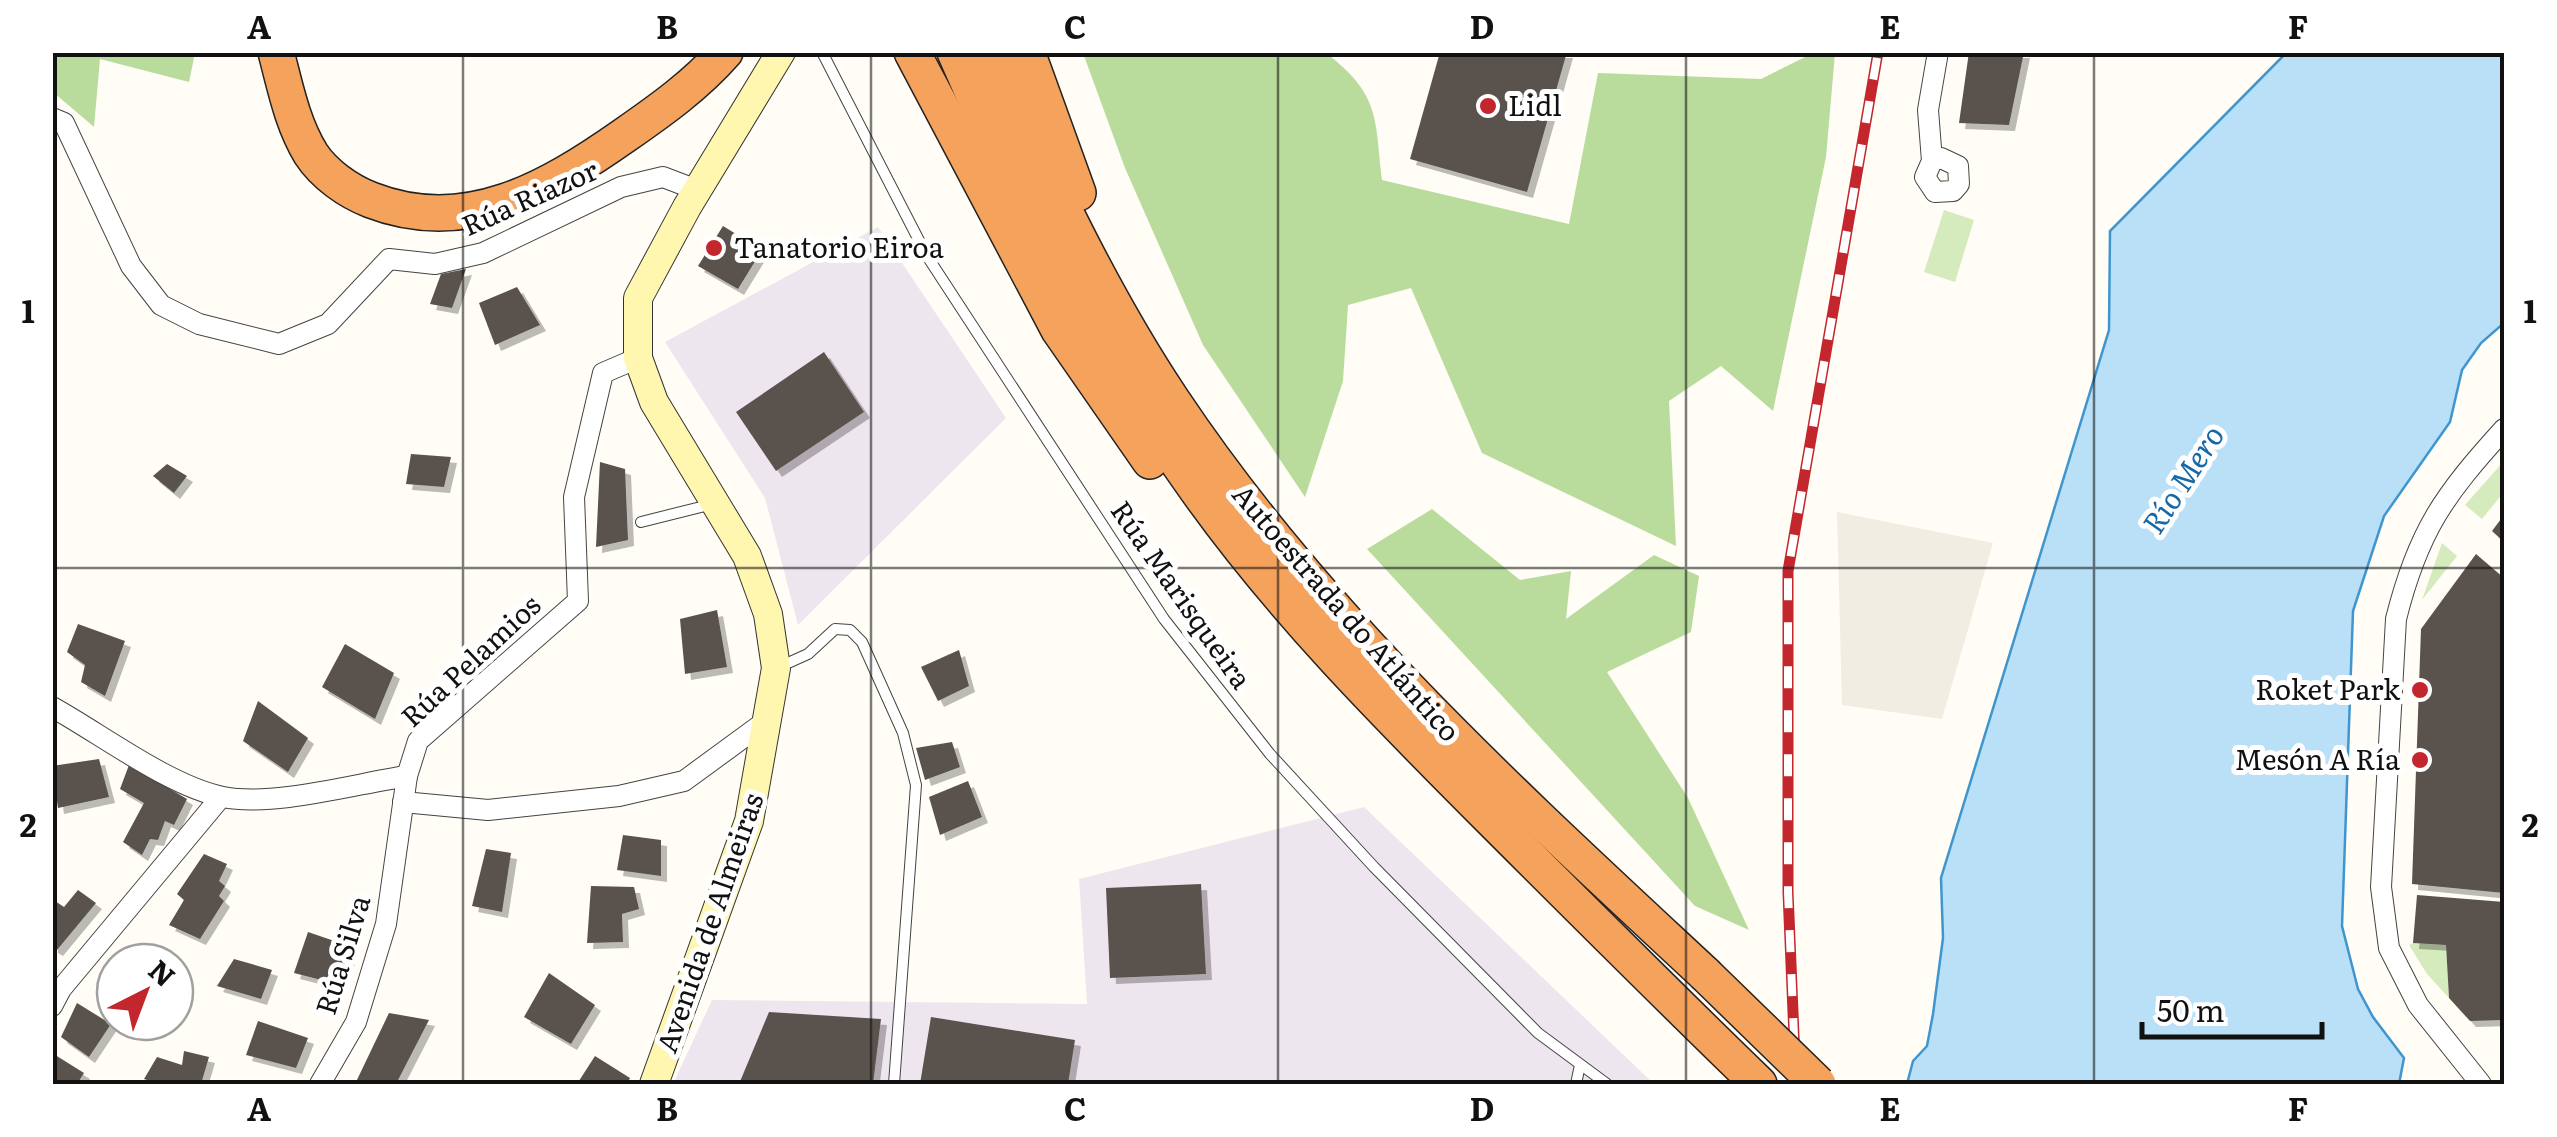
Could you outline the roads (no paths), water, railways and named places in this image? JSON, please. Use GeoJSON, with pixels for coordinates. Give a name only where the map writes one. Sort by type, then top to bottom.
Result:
{"type":"FeatureCollection","features":[{"type":"Feature","properties":{"kind":"highway"},"geometry":{"type":"LineString","coordinates":[[276,52],[294,116],[312,155],[330,176],[359,195],[392,208],[432,213],[468,213],[534,192],[670,104],[725,52]]}},
{"type":"Feature","properties":{"kind":"highway"},"geometry":{"type":"LineString","coordinates":[[296,52],[297,67],[318,126],[337,153],[361,175],[390,188],[464,195],[543,165],[660,89],[699,52]]}},
{"type":"Feature","properties":{"kind":"highway"},"geometry":{"type":"LineString","coordinates":[[912,52],[990,206],[1105,401],[1195,522],[1267,580]]}},
{"type":"Feature","properties":{"kind":"highway","name":"Autoestrada do Atlántico"},"geometry":{"type":"LineString","coordinates":[[955,52],[1048,248],[1109,361],[1189,480],[1267,580],[1369,697],[1759,1084]]}},
{"type":"Feature","properties":{"kind":"highway","name":"Autoestrada do Atlántico"},"geometry":{"type":"LineString","coordinates":[[990,52],[1100,281],[1171,399],[1309,580],[1475,758],[1818,1084]]}},
{"type":"Feature","properties":{"kind":"highway"},"geometry":{"type":"LineString","coordinates":[[1027,52],[1089,223],[1100,281]]}},
{"type":"Feature","properties":{"kind":"main road","name":"Avenida de Almeiras"},"geometry":{"type":"LineString","coordinates":[[654,1084],[748,821],[770,718],[776,668],[768,614],[747,556],[719,503],[654,402],[638,358],[638,298],[781,52]]}},
{"type":"Feature","properties":{"kind":"street"},"geometry":{"type":"LineString","coordinates":[[1932,161],[1928,110],[1938,52]]}},
{"type":"Feature","properties":{"kind":"street","name":"Rúa Riazor"},"geometry":{"type":"LineString","coordinates":[[52,118],[64,123],[131,266],[161,305],[199,324],[279,344],[328,324],[389,260],[435,264],[483,253],[621,187],[664,177],[698,190]]}},
{"type":"Feature","properties":{"kind":"street","name":"Rúa Pelamios"},"geometry":{"type":"LineString","coordinates":[[407,776],[418,741],[578,600],[574,498],[603,374],[638,358]]}},
{"type":"Feature","properties":{"kind":"street"},"geometry":{"type":"LineString","coordinates":[[2482,1084],[2401,977],[2389,948],[2381,887],[2396,620],[2406,581],[2435,511],[2504,430]]}},
{"type":"Feature","properties":{"kind":"street"},"geometry":{"type":"LineString","coordinates":[[52,707],[169,774],[221,797],[254,799],[407,776]]}},
{"type":"Feature","properties":{"kind":"street"},"geometry":{"type":"LineString","coordinates":[[403,802],[488,810],[571,803],[684,782],[770,718]]}},
{"type":"Feature","properties":{"kind":"street","name":"Rúa Silva"},"geometry":{"type":"LineString","coordinates":[[320,1084],[356,1022],[386,924],[407,776]]}},
{"type":"Feature","properties":{"kind":"street"},"geometry":{"type":"LineString","coordinates":[[52,1006],[61,988],[221,797]]}},
{"type":"Feature","properties":{"kind":"lane","name":"Rúa Marisqueira"},"geometry":{"type":"LineString","coordinates":[[822,52],[926,256],[1164,619],[1270,754],[1374,867],[1538,1033],[1606,1084]]}},
{"type":"Feature","properties":{"kind":"lane"},"geometry":{"type":"LineString","coordinates":[[641,522],[719,503]]}},
{"type":"Feature","properties":{"kind":"lane"},"geometry":{"type":"LineString","coordinates":[[776,668],[808,654],[835,629],[850,630],[862,642],[903,733],[916,785],[894,1084]]}},
{"type":"Feature","properties":{"kind":"lane"},"geometry":{"type":"LineString","coordinates":[[1576,1084],[1580,1065]]}},
{"type":"Feature","properties":{"kind":"water","name":"Río Mero"},"geometry":{"type":"Polygon","coordinates":[[[2286,53],[2504,53],[2504,323],[2481,343],[2462,370],[2450,422],[2384,516],[2353,611],[2342,926],[2358,989],[2373,1017],[2404,1058],[2399,1084],[1907,1084],[1913,1061],[1927,1046],[1933,1014],[1943,938],[1941,878],[2109,330],[2110,231],[2286,53]]]}},
{"type":"Feature","properties":{"kind":"railway"},"geometry":{"type":"LineString","coordinates":[[1796,1084],[1788,892],[1788,571],[1878,52]]}},
{"type":"Feature","properties":{"kind":"place","name":"Lidl"},"geometry":{"type":"Point","coordinates":[1488,106]}},
{"type":"Feature","properties":{"kind":"place","name":"Tanatorio Eiroa"},"geometry":{"type":"Point","coordinates":[714,248]}},
{"type":"Feature","properties":{"kind":"place","name":"Roket Park"},"geometry":{"type":"Point","coordinates":[2420,690]}},
{"type":"Feature","properties":{"kind":"place","name":"Mesón A Ría"},"geometry":{"type":"Point","coordinates":[2420,760]}}]}
